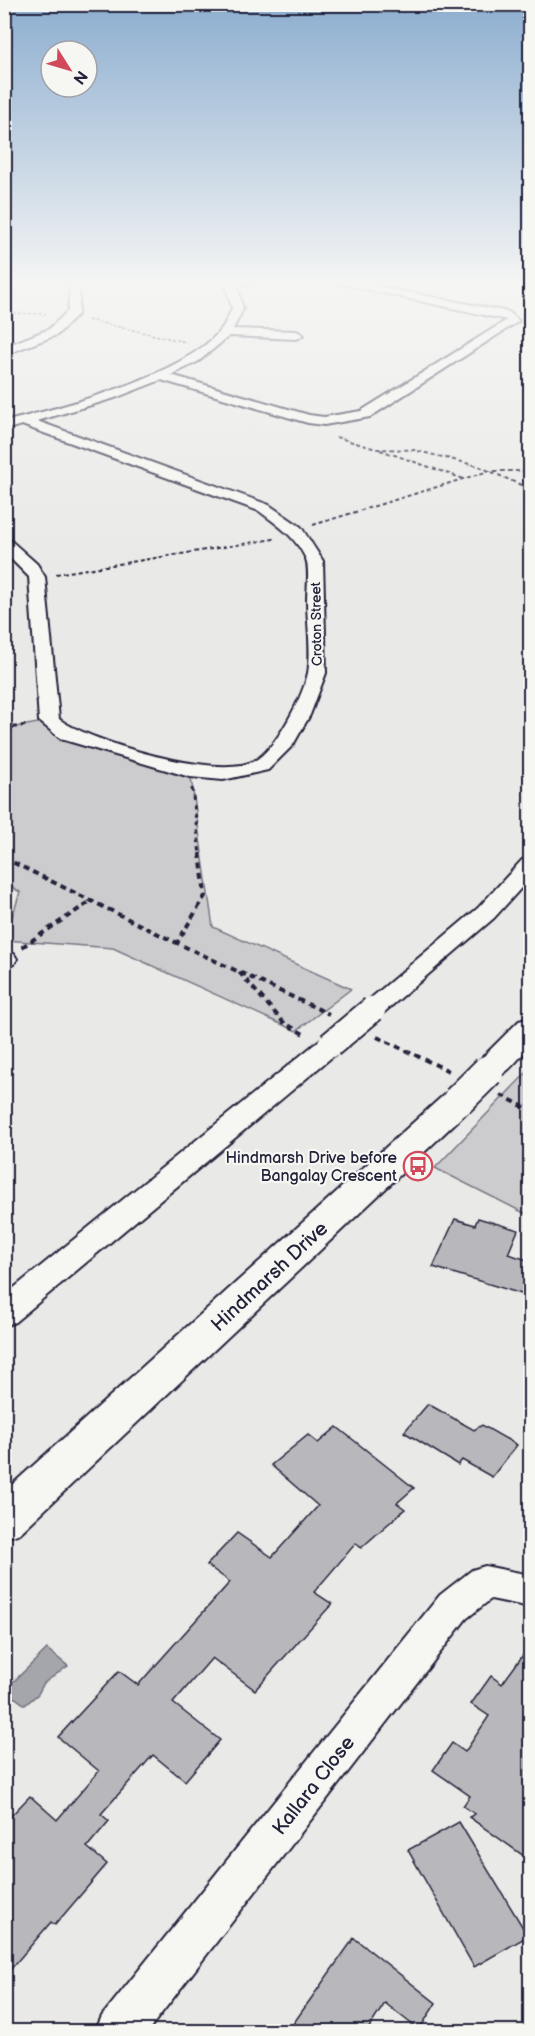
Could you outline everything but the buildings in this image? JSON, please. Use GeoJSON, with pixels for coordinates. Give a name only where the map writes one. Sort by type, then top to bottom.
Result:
{"type":"FeatureCollection","features":[{"type":"Feature","properties":{"kind":"main road","name":"Hindmarsh Drive"},"geometry":{"type":"LineString","coordinates":[[4,1520],[456,1087],[491,1081],[531,1028]]}},
{"type":"Feature","properties":{"kind":"street"},"geometry":{"type":"LineString","coordinates":[[4,426],[126,390],[162,376],[308,419],[347,419],[365,414],[425,376]]}},
{"type":"Feature","properties":{"kind":"street","name":"Croton Street"},"geometry":{"type":"LineString","coordinates":[[23,421],[264,508],[297,532],[315,561],[317,673],[300,715],[283,745],[261,766],[223,774],[190,771],[68,735],[49,721],[37,577]]}},
{"type":"Feature","properties":{"kind":"street"},"geometry":{"type":"LineString","coordinates":[[4,543],[31,567],[37,577]]}},
{"type":"Feature","properties":{"kind":"street"},"geometry":{"type":"LineString","coordinates":[[4,1314],[326,1034],[373,1009],[486,913],[531,865]]}},
{"type":"Feature","properties":{"kind":"street","name":"Kallara Close"},"geometry":{"type":"LineString","coordinates":[[118,2031],[453,1607],[484,1582],[531,1591]]}},
{"type":"Feature","properties":{"kind":"path"},"geometry":{"type":"LineString","coordinates":[[335,436],[464,479]]}},
{"type":"Feature","properties":{"kind":"path"},"geometry":{"type":"LineString","coordinates":[[376,449],[414,450],[489,471],[520,485],[531,486]]}},
{"type":"Feature","properties":{"kind":"path"},"geometry":{"type":"LineString","coordinates":[[37,577],[297,532],[489,471],[531,471]]}},
{"type":"Feature","properties":{"kind":"path"},"geometry":{"type":"LineString","coordinates":[[177,943],[205,896],[190,771]]}},
{"type":"Feature","properties":{"kind":"path"},"geometry":{"type":"LineString","coordinates":[[4,858],[237,970],[326,1034]]}},
{"type":"Feature","properties":{"kind":"path"},"geometry":{"type":"LineString","coordinates":[[5,959],[92,901]]}},
{"type":"Feature","properties":{"kind":"path"},"geometry":{"type":"LineString","coordinates":[[237,970],[283,1022],[326,1034]]}},
{"type":"Feature","properties":{"kind":"path"},"geometry":{"type":"LineString","coordinates":[[374,1035],[456,1087]]}},
{"type":"Feature","properties":{"kind":"path"},"geometry":{"type":"LineString","coordinates":[[491,1081],[531,1110]]}},
{"type":"Feature","properties":{"kind":"shaded area"},"geometry":{"type":"Polygon","coordinates":[[[49,721],[190,771],[213,927],[351,989],[296,1031],[113,948],[5,940],[20,892],[5,883],[5,729],[49,721]]]}},
{"type":"Feature","properties":{"kind":"shaded area"},"geometry":{"type":"Polygon","coordinates":[[[530,1069],[530,1216],[435,1168],[530,1069]]]}},
{"type":"Feature","properties":{"kind":"shaded area"},"geometry":{"type":"Polygon","coordinates":[[[47,1649],[68,1666],[44,1683],[38,1694],[25,1705],[5,1690],[47,1649]]]}},
{"type":"Feature","properties":{"kind":"place","name":"Hindmarsh Drive before Bangalay Crescent"},"geometry":{"type":"Point","coordinates":[418,1166]}}]}
